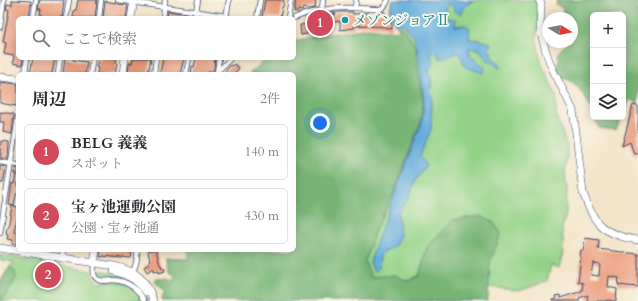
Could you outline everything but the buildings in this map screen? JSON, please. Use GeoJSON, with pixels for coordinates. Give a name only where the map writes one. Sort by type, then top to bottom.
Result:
{"type":"FeatureCollection","features":[{"type":"Feature","properties":{"kind":"street"},"geometry":{"type":"LineString","coordinates":[[0,27],[4,0]]}},
{"type":"Feature","properties":{"kind":"street"},"geometry":{"type":"LineString","coordinates":[[33,16],[36,0]]}},
{"type":"Feature","properties":{"kind":"street"},"geometry":{"type":"LineString","coordinates":[[66,16],[69,0]]}},
{"type":"Feature","properties":{"kind":"street"},"geometry":{"type":"LineString","coordinates":[[99,16],[102,0]]}},
{"type":"Feature","properties":{"kind":"street"},"geometry":{"type":"LineString","coordinates":[[118,0],[134,1],[221,16]]}},
{"type":"Feature","properties":{"kind":"street"},"geometry":{"type":"LineString","coordinates":[[163,16],[165,0]]}},
{"type":"Feature","properties":{"kind":"street"},"geometry":{"type":"LineString","coordinates":[[195,16],[198,0]]}},
{"type":"Feature","properties":{"kind":"street"},"geometry":{"type":"LineString","coordinates":[[226,16],[229,0]]}},
{"type":"Feature","properties":{"kind":"street"},"geometry":{"type":"LineString","coordinates":[[257,16],[260,0]]}},
{"type":"Feature","properties":{"kind":"street"},"geometry":{"type":"LineString","coordinates":[[288,16],[291,0]]}},
{"type":"Feature","properties":{"kind":"street"},"geometry":{"type":"LineString","coordinates":[[322,9],[323,0]]}},
{"type":"Feature","properties":{"kind":"street"},"geometry":{"type":"LineString","coordinates":[[355,8],[356,0]]}},
{"type":"Feature","properties":{"kind":"street"},"geometry":{"type":"LineString","coordinates":[[296,17],[322,9],[381,9],[385,6],[388,0]]}},
{"type":"Feature","properties":{"kind":"street"},"geometry":{"type":"LineString","coordinates":[[539,0],[541,4],[540,29],[546,52],[573,110],[585,200],[598,223],[613,234],[638,240]]}},
{"type":"Feature","properties":{"kind":"street"},"geometry":{"type":"LineString","coordinates":[[131,16],[134,1]]}},
{"type":"Feature","properties":{"kind":"street"},"geometry":{"type":"LineString","coordinates":[[25,72],[27,60]]}},
{"type":"Feature","properties":{"kind":"street"},"geometry":{"type":"LineString","coordinates":[[58,72],[60,60]]}},
{"type":"Feature","properties":{"kind":"street"},"geometry":{"type":"LineString","coordinates":[[90,72],[93,60]]}},
{"type":"Feature","properties":{"kind":"street"},"geometry":{"type":"LineString","coordinates":[[123,72],[125,60]]}},
{"type":"Feature","properties":{"kind":"street"},"geometry":{"type":"LineString","coordinates":[[154,72],[156,60]]}},
{"type":"Feature","properties":{"kind":"street"},"geometry":{"type":"LineString","coordinates":[[186,72],[189,60]]}},
{"type":"Feature","properties":{"kind":"street"},"geometry":{"type":"LineString","coordinates":[[216,72],[219,60]]}},
{"type":"Feature","properties":{"kind":"street"},"geometry":{"type":"LineString","coordinates":[[217,72],[229,60]]}},
{"type":"Feature","properties":{"kind":"street"},"geometry":{"type":"LineString","coordinates":[[0,77],[16,79]]}},
{"type":"Feature","properties":{"kind":"street"},"geometry":{"type":"LineString","coordinates":[[0,233],[16,130]]}},
{"type":"Feature","properties":{"kind":"street"},"geometry":{"type":"LineString","coordinates":[[0,162],[16,165]]}},
{"type":"Feature","properties":{"kind":"street"},"geometry":{"type":"LineString","coordinates":[[0,248],[16,250]]}},
{"type":"Feature","properties":{"kind":"street"},"geometry":{"type":"LineString","coordinates":[[0,252],[94,265],[114,266],[133,272],[148,286],[153,301]]}},
{"type":"Feature","properties":{"kind":"street"},"geometry":{"type":"LineString","coordinates":[[30,252],[94,265],[131,277],[144,289],[150,301]]}},
{"type":"Feature","properties":{"kind":"street"},"geometry":{"type":"LineString","coordinates":[[62,258],[63,252]]}},
{"type":"Feature","properties":{"kind":"street"},"geometry":{"type":"LineString","coordinates":[[96,252],[93,273],[96,279],[102,281],[114,280],[132,287],[140,294],[144,301]]}},
{"type":"Feature","properties":{"kind":"street"},"geometry":{"type":"LineString","coordinates":[[133,272],[138,255],[137,252]]}},
{"type":"Feature","properties":{"kind":"green space"},"geometry":{"type":"Polygon","coordinates":[[[392,0],[394,0],[391,7],[398,25],[401,24],[406,26],[408,31],[414,37],[417,47],[424,99],[422,122],[370,262],[374,272],[379,268],[380,254],[395,246],[400,235],[398,213],[409,197],[416,179],[426,166],[420,156],[431,129],[432,102],[429,71],[431,52],[438,53],[440,59],[459,51],[485,67],[471,57],[468,48],[479,49],[487,59],[491,57],[479,40],[469,39],[464,25],[455,26],[445,17],[446,6],[452,4],[465,6],[474,0],[535,0],[538,9],[538,27],[536,38],[541,62],[557,97],[556,115],[567,146],[565,172],[567,189],[566,215],[562,228],[563,252],[559,268],[551,265],[547,281],[519,291],[484,287],[489,272],[490,263],[427,247],[419,276],[407,281],[395,275],[371,277],[365,262],[374,233],[394,192],[421,122],[423,102],[417,65],[416,47],[406,32],[400,27],[398,28],[391,18],[390,9],[392,0]]]}},
{"type":"Feature","properties":{"kind":"green space"},"geometry":{"type":"Polygon","coordinates":[[[557,0],[638,0],[638,104],[630,99],[626,108],[626,12],[590,12],[590,107],[580,90],[573,82],[560,78],[555,66],[559,62],[558,53],[562,48],[578,48],[578,12],[562,12],[561,7],[556,5],[557,0]]]}},
{"type":"Feature","properties":{"kind":"green space"},"geometry":{"type":"Polygon","coordinates":[[[400,27],[406,32],[416,47],[417,65],[423,102],[421,122],[394,192],[374,233],[365,262],[371,277],[395,275],[407,281],[419,276],[427,247],[452,220],[480,216],[493,222],[501,233],[490,263],[488,301],[162,301],[164,291],[154,281],[155,279],[168,278],[173,281],[175,277],[169,272],[166,258],[188,259],[188,252],[296,252],[296,72],[251,72],[264,60],[296,60],[296,41],[368,28],[398,31],[400,27]]]}},
{"type":"Feature","properties":{"kind":"green space"},"geometry":{"type":"Polygon","coordinates":[[[595,120],[621,120],[616,130],[599,128],[595,120]]]}},
{"type":"Feature","properties":{"kind":"green space"},"geometry":{"type":"Polygon","coordinates":[[[0,255],[91,271],[98,282],[118,282],[133,288],[143,301],[0,301],[0,282],[14,262],[0,260],[0,255]]]}},
{"type":"Feature","properties":{"kind":"green space"},"geometry":{"type":"Polygon","coordinates":[[[10,266],[15,272],[16,279],[2,301],[0,301],[0,283],[10,266]]]}},
{"type":"Feature","properties":{"kind":"green space"},"geometry":{"type":"Polygon","coordinates":[[[99,271],[119,274],[130,279],[144,292],[148,301],[142,292],[135,286],[100,279],[96,272],[99,271]]]}},
{"type":"Feature","properties":{"kind":"water"},"geometry":{"type":"Polygon","coordinates":[[[394,0],[474,0],[465,6],[460,14],[454,11],[452,4],[446,5],[445,17],[456,20],[455,26],[464,25],[470,28],[469,39],[491,43],[489,50],[492,53],[491,57],[499,62],[500,68],[487,59],[479,49],[469,48],[471,57],[485,67],[484,73],[465,67],[459,52],[439,59],[438,53],[431,52],[433,64],[429,71],[432,102],[431,129],[420,156],[426,166],[416,179],[409,197],[398,213],[400,235],[395,246],[380,254],[379,268],[374,272],[370,262],[422,122],[424,99],[417,47],[414,37],[408,31],[406,26],[401,24],[397,26],[391,11],[394,0]]]}},
{"type":"Feature","properties":{"kind":"place","name":"メゾンジョアⅡ"},"geometry":{"type":"Point","coordinates":[345,20]}},
{"type":"Feature","properties":{"kind":"place","name":"BELG 義義"},"geometry":{"type":"Point","coordinates":[320,23]}},
{"type":"Feature","properties":{"kind":"place","name":"宝ヶ池運動公園"},"geometry":{"type":"Point","coordinates":[48,275]}}]}
